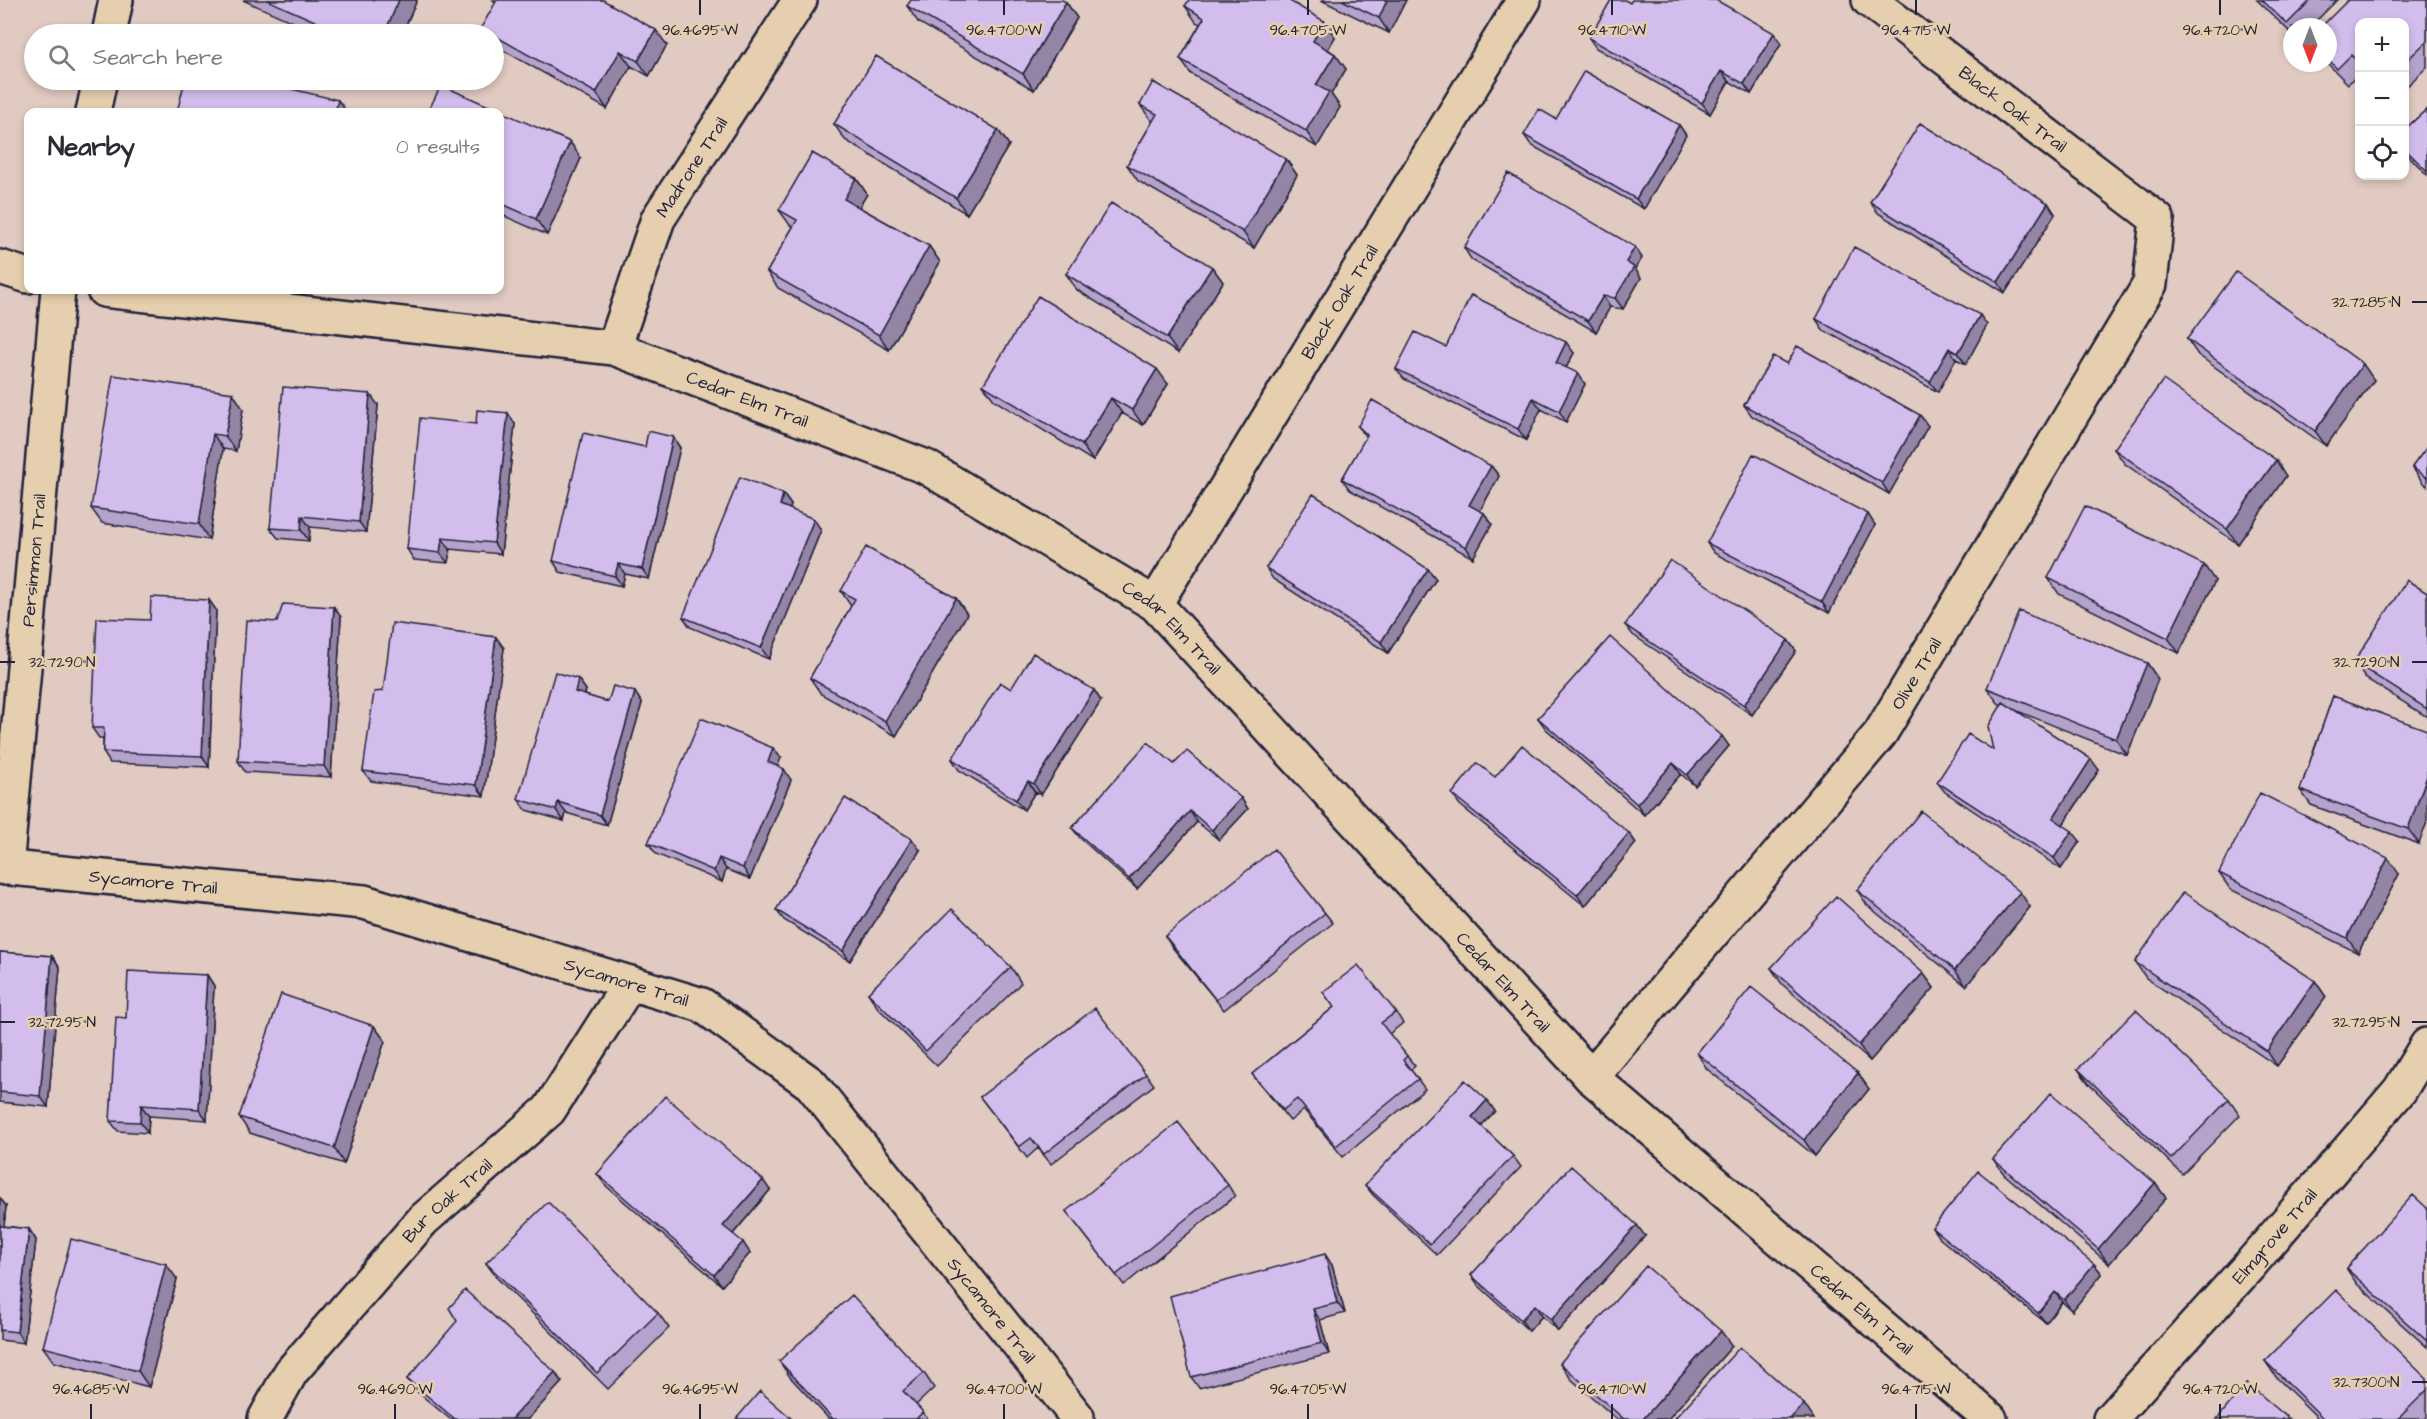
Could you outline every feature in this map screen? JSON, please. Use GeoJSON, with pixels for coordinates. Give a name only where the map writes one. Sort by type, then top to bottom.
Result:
{"type":"FeatureCollection","features":[{"type":"Feature","properties":{"kind":"street"},"geometry":{"type":"LineString","coordinates":[[111,24],[116,0]]}},
{"type":"Feature","properties":{"kind":"street","name":"Madrone Trail"},"geometry":{"type":"LineString","coordinates":[[614,348],[658,219],[800,0]]}},
{"type":"Feature","properties":{"kind":"street","name":"Black Oak Trail"},"geometry":{"type":"LineString","coordinates":[[1155,604],[1524,0]]}},
{"type":"Feature","properties":{"kind":"street","name":"Black Oak Trail"},"geometry":{"type":"LineString","coordinates":[[1869,0],[2157,219]]}},
{"type":"Feature","properties":{"kind":"street"},"geometry":{"type":"LineString","coordinates":[[94,108],[98,90]]}},
{"type":"Feature","properties":{"kind":"street","name":"Olive Trail"},"geometry":{"type":"LineString","coordinates":[[1591,1077],[1880,734],[2150,284],[2157,219]]}},
{"type":"Feature","properties":{"kind":"street"},"geometry":{"type":"LineString","coordinates":[[0,267],[24,275]]}},
{"type":"Feature","properties":{"kind":"street","name":"Persimmon Trail"},"geometry":{"type":"LineString","coordinates":[[3,868],[58,294]]}},
{"type":"Feature","properties":{"kind":"street","name":"Cedar Elm Trail"},"geometry":{"type":"LineString","coordinates":[[139,294],[614,348],[926,467],[1155,604],[1591,1077],[1990,1419]]}},
{"type":"Feature","properties":{"kind":"street","name":"Sycamore Trail"},"geometry":{"type":"LineString","coordinates":[[3,868],[364,902],[702,1005],[811,1084],[1076,1418]]}},
{"type":"Feature","properties":{"kind":"street","name":"Bur Oak Trail"},"geometry":{"type":"LineString","coordinates":[[265,1419],[291,1372],[423,1220],[549,1110],[630,983]]}},
{"type":"Feature","properties":{"kind":"street","name":"Elmgrove Trail"},"geometry":{"type":"LineString","coordinates":[[2110,1419],[2249,1266],[2400,1090],[2427,1045]]}},
{"type":"Feature","properties":{"kind":"building"},"geometry":{"type":"Polygon","coordinates":[[[267,0],[399,0],[388,24],[321,24],[267,0]]]}},
{"type":"Feature","properties":{"kind":"building"},"geometry":{"type":"Polygon","coordinates":[[[497,0],[603,0],[656,30],[638,61],[620,51],[596,93],[504,41],[504,24],[483,24],[497,0]]]}},
{"type":"Feature","properties":{"kind":"building"},"geometry":{"type":"Polygon","coordinates":[[[911,0],[1062,0],[1066,2],[1023,74],[907,6],[911,0]]]}},
{"type":"Feature","properties":{"kind":"building"},"geometry":{"type":"Polygon","coordinates":[[[1189,0],[1288,0],[1324,21],[1313,41],[1335,54],[1316,85],[1329,92],[1306,131],[1180,59],[1204,18],[1185,6],[1189,0]]]}},
{"type":"Feature","properties":{"kind":"building"},"geometry":{"type":"Polygon","coordinates":[[[1342,0],[1387,0],[1379,18],[1342,0]]]}},
{"type":"Feature","properties":{"kind":"building"},"geometry":{"type":"Polygon","coordinates":[[[1611,0],[1625,0],[1630,3],[1632,0],[1716,0],[1774,33],[1744,84],[1721,71],[1702,103],[1589,38],[1611,0]]]}},
{"type":"Feature","properties":{"kind":"building"},"geometry":{"type":"Polygon","coordinates":[[[2262,0],[2311,0],[2293,18],[2283,18],[2283,20],[2262,0]]]}},
{"type":"Feature","properties":{"kind":"building"},"geometry":{"type":"Polygon","coordinates":[[[2348,0],[2427,0],[2427,41],[2409,58],[2409,18],[2355,18],[2355,59],[2351,55],[2337,69],[2337,18],[2330,18],[2348,0]]]}},
{"type":"Feature","properties":{"kind":"building"},"geometry":{"type":"Polygon","coordinates":[[[876,56],[998,130],[956,198],[834,124],[876,56]]]}},
{"type":"Feature","properties":{"kind":"building"},"geometry":{"type":"Polygon","coordinates":[[[1584,71],[1679,125],[1636,199],[1524,135],[1539,109],[1556,119],[1584,71]]]}},
{"type":"Feature","properties":{"kind":"building"},"geometry":{"type":"Polygon","coordinates":[[[1153,82],[1286,159],[1243,232],[1127,165],[1157,114],[1140,105],[1153,82]]]}},
{"type":"Feature","properties":{"kind":"building"},"geometry":{"type":"Polygon","coordinates":[[[182,90],[296,90],[338,100],[336,108],[178,108],[182,90]]]}},
{"type":"Feature","properties":{"kind":"building"},"geometry":{"type":"Polygon","coordinates":[[[439,90],[452,90],[493,108],[430,108],[439,90]]]}},
{"type":"Feature","properties":{"kind":"building"},"geometry":{"type":"Polygon","coordinates":[[[2427,109],[2427,171],[2409,153],[2409,125],[2427,109]]]}},
{"type":"Feature","properties":{"kind":"building"},"geometry":{"type":"Polygon","coordinates":[[[504,113],[570,142],[536,219],[504,205],[504,113]]]}},
{"type":"Feature","properties":{"kind":"building"},"geometry":{"type":"Polygon","coordinates":[[[1920,123],[2048,203],[1998,282],[1870,202],[1920,123]]]}},
{"type":"Feature","properties":{"kind":"building"},"geometry":{"type":"Polygon","coordinates":[[[812,153],[856,178],[844,199],[929,246],[879,335],[767,272],[797,220],[779,210],[812,153]]]}},
{"type":"Feature","properties":{"kind":"building"},"geometry":{"type":"Polygon","coordinates":[[[1508,173],[1635,247],[1626,262],[1634,267],[1615,298],[1603,296],[1588,321],[1464,248],[1508,173]]]}},
{"type":"Feature","properties":{"kind":"building"},"geometry":{"type":"Polygon","coordinates":[[[1111,203],[1212,267],[1167,338],[1066,274],[1111,203]]]}},
{"type":"Feature","properties":{"kind":"building"},"geometry":{"type":"Polygon","coordinates":[[[1854,247],[1980,315],[1958,353],[1949,348],[1930,382],[1816,319],[1854,247]]]}},
{"type":"Feature","properties":{"kind":"building"},"geometry":{"type":"Polygon","coordinates":[[[2236,272],[2363,364],[2315,431],[2187,339],[2236,272]]]}},
{"type":"Feature","properties":{"kind":"building"},"geometry":{"type":"Polygon","coordinates":[[[1471,295],[1566,342],[1556,363],[1578,373],[1559,411],[1533,398],[1518,429],[1396,369],[1415,332],[1446,347],[1471,295]]]}},
{"type":"Feature","properties":{"kind":"building"},"geometry":{"type":"Polygon","coordinates":[[[1038,296],[1157,369],[1132,410],[1111,398],[1082,445],[983,385],[1038,296]]]}},
{"type":"Feature","properties":{"kind":"building"},"geometry":{"type":"Polygon","coordinates":[[[1797,346],[1920,415],[1882,483],[1744,405],[1773,356],[1787,364],[1797,346]]]}},
{"type":"Feature","properties":{"kind":"building"},"geometry":{"type":"Polygon","coordinates":[[[113,375],[233,393],[225,436],[213,434],[199,524],[91,508],[113,375]]]}},
{"type":"Feature","properties":{"kind":"building"},"geometry":{"type":"Polygon","coordinates":[[[2163,380],[2276,460],[2227,529],[2114,449],[2163,380]]]}},
{"type":"Feature","properties":{"kind":"building"},"geometry":{"type":"Polygon","coordinates":[[[283,387],[370,394],[359,522],[302,516],[301,530],[270,528],[283,387]]]}},
{"type":"Feature","properties":{"kind":"building"},"geometry":{"type":"Polygon","coordinates":[[[1372,400],[1491,466],[1469,505],[1484,513],[1466,547],[1342,479],[1367,435],[1358,426],[1372,400]]]}},
{"type":"Feature","properties":{"kind":"building"},"geometry":{"type":"Polygon","coordinates":[[[477,410],[508,413],[494,543],[442,538],[440,553],[407,549],[420,418],[476,424],[477,410]]]}},
{"type":"Feature","properties":{"kind":"building"},"geometry":{"type":"Polygon","coordinates":[[[648,431],[673,437],[642,569],[618,564],[615,576],[553,561],[583,433],[645,447],[648,431]]]}},
{"type":"Feature","properties":{"kind":"building"},"geometry":{"type":"Polygon","coordinates":[[[2427,447],[2427,478],[2412,467],[2427,447]]]}},
{"type":"Feature","properties":{"kind":"building"},"geometry":{"type":"Polygon","coordinates":[[[1753,454],[1868,514],[1822,602],[1707,543],[1753,454]]]}},
{"type":"Feature","properties":{"kind":"building"},"geometry":{"type":"Polygon","coordinates":[[[740,477],[783,494],[780,505],[814,519],[761,648],[683,617],[740,477]]]}},
{"type":"Feature","properties":{"kind":"building"},"geometry":{"type":"Polygon","coordinates":[[[1313,494],[1428,569],[1381,642],[1266,568],[1313,494]]]}},
{"type":"Feature","properties":{"kind":"building"},"geometry":{"type":"Polygon","coordinates":[[[2085,506],[2204,565],[2168,638],[2048,578],[2085,506]]]}},
{"type":"Feature","properties":{"kind":"building"},"geometry":{"type":"Polygon","coordinates":[[[866,547],[956,598],[885,721],[810,678],[855,599],[841,591],[866,547]]]}},
{"type":"Feature","properties":{"kind":"building"},"geometry":{"type":"Polygon","coordinates":[[[1670,560],[1788,640],[1744,705],[1625,625],[1670,560]]]}},
{"type":"Feature","properties":{"kind":"building"},"geometry":{"type":"Polygon","coordinates":[[[2407,580],[2427,593],[2427,709],[2354,662],[2407,580]]]}},
{"type":"Feature","properties":{"kind":"building"},"geometry":{"type":"Polygon","coordinates":[[[151,597],[209,600],[202,756],[103,752],[104,728],[92,728],[97,618],[150,620],[151,597]]]}},
{"type":"Feature","properties":{"kind":"building"},"geometry":{"type":"Polygon","coordinates":[[[283,604],[334,607],[324,766],[238,761],[246,620],[277,622],[283,604]]]}},
{"type":"Feature","properties":{"kind":"building"},"geometry":{"type":"Polygon","coordinates":[[[2019,611],[2147,663],[2116,739],[1987,688],[2019,611]]]}},
{"type":"Feature","properties":{"kind":"building"},"geometry":{"type":"Polygon","coordinates":[[[392,623],[496,637],[476,785],[363,771],[374,692],[383,691],[392,623]]]}},
{"type":"Feature","properties":{"kind":"building"},"geometry":{"type":"Polygon","coordinates":[[[1610,637],[1722,736],[1687,775],[1673,763],[1637,804],[1538,718],[1610,637]]]}},
{"type":"Feature","properties":{"kind":"building"},"geometry":{"type":"Polygon","coordinates":[[[1033,653],[1094,690],[1034,784],[1028,781],[1016,800],[952,759],[1000,682],[1011,689],[1033,653]]]}},
{"type":"Feature","properties":{"kind":"building"},"geometry":{"type":"Polygon","coordinates":[[[555,672],[578,679],[575,692],[608,702],[613,686],[635,692],[600,815],[558,802],[556,810],[518,799],[555,672]]]}},
{"type":"Feature","properties":{"kind":"building"},"geometry":{"type":"Polygon","coordinates":[[[2333,696],[2427,730],[2427,776],[2408,829],[2300,790],[2333,696]]]}},
{"type":"Feature","properties":{"kind":"building"},"geometry":{"type":"Polygon","coordinates":[[[2003,702],[2091,759],[2053,818],[2072,831],[2054,858],[1937,782],[1968,734],[1993,750],[1988,727],[2003,702]]]}},
{"type":"Feature","properties":{"kind":"building"},"geometry":{"type":"Polygon","coordinates":[[[701,718],[773,748],[768,762],[784,769],[743,868],[719,858],[714,871],[648,843],[701,718]]]}},
{"type":"Feature","properties":{"kind":"building"},"geometry":{"type":"Polygon","coordinates":[[[1148,742],[1174,764],[1187,751],[1241,798],[1212,830],[1190,811],[1129,879],[1072,828],[1148,742]]]}},
{"type":"Feature","properties":{"kind":"building"},"geometry":{"type":"Polygon","coordinates":[[[1522,745],[1629,833],[1577,895],[1452,794],[1477,763],[1495,777],[1522,745]]]}},
{"type":"Feature","properties":{"kind":"building"},"geometry":{"type":"Polygon","coordinates":[[[2260,793],[2388,858],[2347,938],[2219,873],[2260,793]]]}},
{"type":"Feature","properties":{"kind":"building"},"geometry":{"type":"Polygon","coordinates":[[[845,798],[912,839],[843,951],[776,910],[845,798]]]}},
{"type":"Feature","properties":{"kind":"building"},"geometry":{"type":"Polygon","coordinates":[[[1921,811],[2020,892],[1955,970],[1857,890],[1921,811]]]}},
{"type":"Feature","properties":{"kind":"building"},"geometry":{"type":"Polygon","coordinates":[[[1274,849],[1325,913],[1216,1000],[1165,936],[1274,849]]]}},
{"type":"Feature","properties":{"kind":"building"},"geometry":{"type":"Polygon","coordinates":[[[2183,892],[2315,981],[2267,1051],[2135,962],[2183,892]]]}},
{"type":"Feature","properties":{"kind":"building"},"geometry":{"type":"Polygon","coordinates":[[[1836,896],[1923,973],[1859,1045],[1771,968],[1836,896]]]}},
{"type":"Feature","properties":{"kind":"building"},"geometry":{"type":"Polygon","coordinates":[[[952,909],[1011,967],[926,1051],[868,993],[952,909]]]}},
{"type":"Feature","properties":{"kind":"building"},"geometry":{"type":"Polygon","coordinates":[[[0,952],[52,956],[40,1096],[0,1092],[0,952]]]}},
{"type":"Feature","properties":{"kind":"building"},"geometry":{"type":"Polygon","coordinates":[[[1358,965],[1396,1012],[1381,1023],[1407,1056],[1403,1060],[1418,1079],[1336,1146],[1297,1099],[1283,1110],[1252,1074],[1334,1007],[1323,992],[1358,965]]]}},
{"type":"Feature","properties":{"kind":"building"},"geometry":{"type":"Polygon","coordinates":[[[128,971],[207,975],[199,1109],[141,1105],[140,1122],[110,1121],[116,1017],[126,1018],[128,971]]]}},
{"type":"Feature","properties":{"kind":"building"},"geometry":{"type":"Polygon","coordinates":[[[1751,987],[1858,1073],[1804,1140],[1697,1053],[1751,987]]]}},
{"type":"Feature","properties":{"kind":"building"},"geometry":{"type":"Polygon","coordinates":[[[281,994],[374,1026],[334,1148],[239,1117],[281,994]]]}},
{"type":"Feature","properties":{"kind":"building"},"geometry":{"type":"Polygon","coordinates":[[[1095,1008],[1146,1074],[1044,1154],[1031,1138],[1019,1147],[980,1097],[1095,1008]]]}},
{"type":"Feature","properties":{"kind":"building"},"geometry":{"type":"Polygon","coordinates":[[[2136,1010],[2229,1099],[2171,1159],[2078,1069],[2136,1010]]]}},
{"type":"Feature","properties":{"kind":"building"},"geometry":{"type":"Polygon","coordinates":[[[1465,1080],[1487,1100],[1472,1117],[1513,1156],[1430,1244],[1365,1185],[1465,1080]]]}},
{"type":"Feature","properties":{"kind":"building"},"geometry":{"type":"Polygon","coordinates":[[[2051,1093],[2155,1183],[2098,1249],[1993,1159],[2051,1093]]]}},
{"type":"Feature","properties":{"kind":"building"},"geometry":{"type":"Polygon","coordinates":[[[665,1096],[763,1180],[723,1226],[743,1242],[714,1275],[597,1174],[665,1096]]]}},
{"type":"Feature","properties":{"kind":"building"},"geometry":{"type":"Polygon","coordinates":[[[1178,1122],[1228,1185],[1116,1275],[1066,1211],[1178,1122]]]}},
{"type":"Feature","properties":{"kind":"building"},"geometry":{"type":"Polygon","coordinates":[[[1571,1166],[1637,1225],[1551,1320],[1535,1305],[1521,1320],[1471,1275],[1571,1166]]]}},
{"type":"Feature","properties":{"kind":"building"},"geometry":{"type":"Polygon","coordinates":[[[1978,1171],[2094,1264],[2064,1300],[2055,1292],[2038,1313],[1932,1228],[1978,1171]]]}},
{"type":"Feature","properties":{"kind":"building"},"geometry":{"type":"Polygon","coordinates":[[[2413,1195],[2427,1208],[2427,1341],[2346,1268],[2413,1195]]]}},
{"type":"Feature","properties":{"kind":"building"},"geometry":{"type":"Polygon","coordinates":[[[548,1202],[658,1313],[597,1373],[486,1263],[548,1202]]]}},
{"type":"Feature","properties":{"kind":"building"},"geometry":{"type":"Polygon","coordinates":[[[0,1226],[29,1229],[17,1332],[0,1330],[0,1226]]]}},
{"type":"Feature","properties":{"kind":"building"},"geometry":{"type":"Polygon","coordinates":[[[71,1239],[166,1264],[138,1371],[43,1347],[71,1239]]]}},
{"type":"Feature","properties":{"kind":"building"},"geometry":{"type":"Polygon","coordinates":[[[1325,1254],[1337,1303],[1313,1309],[1322,1343],[1191,1377],[1170,1296],[1325,1254]]]}},
{"type":"Feature","properties":{"kind":"building"},"geometry":{"type":"Polygon","coordinates":[[[1646,1266],[1721,1331],[1643,1419],[1624,1419],[1560,1363],[1646,1266]]]}},
{"type":"Feature","properties":{"kind":"building"},"geometry":{"type":"Polygon","coordinates":[[[465,1290],[555,1372],[511,1419],[455,1419],[407,1379],[457,1321],[449,1308],[465,1290]]]}},
{"type":"Feature","properties":{"kind":"building"},"geometry":{"type":"Polygon","coordinates":[[[2336,1290],[2427,1379],[2427,1390],[2398,1419],[2324,1419],[2265,1361],[2336,1290]]]}},
{"type":"Feature","properties":{"kind":"building"},"geometry":{"type":"Polygon","coordinates":[[[852,1295],[924,1373],[903,1391],[923,1412],[916,1419],[833,1419],[779,1361],[852,1295]]]}},
{"type":"Feature","properties":{"kind":"building"},"geometry":{"type":"Polygon","coordinates":[[[1740,1347],[1804,1404],[1790,1419],[1674,1419],[1740,1347]]]}},
{"type":"Feature","properties":{"kind":"building"},"geometry":{"type":"Polygon","coordinates":[[[2247,1383],[2289,1419],[2217,1419],[2247,1383]]]}},
{"type":"Feature","properties":{"kind":"building"},"geometry":{"type":"Polygon","coordinates":[[[760,1391],[792,1419],[736,1419],[760,1391]]]}}]}
